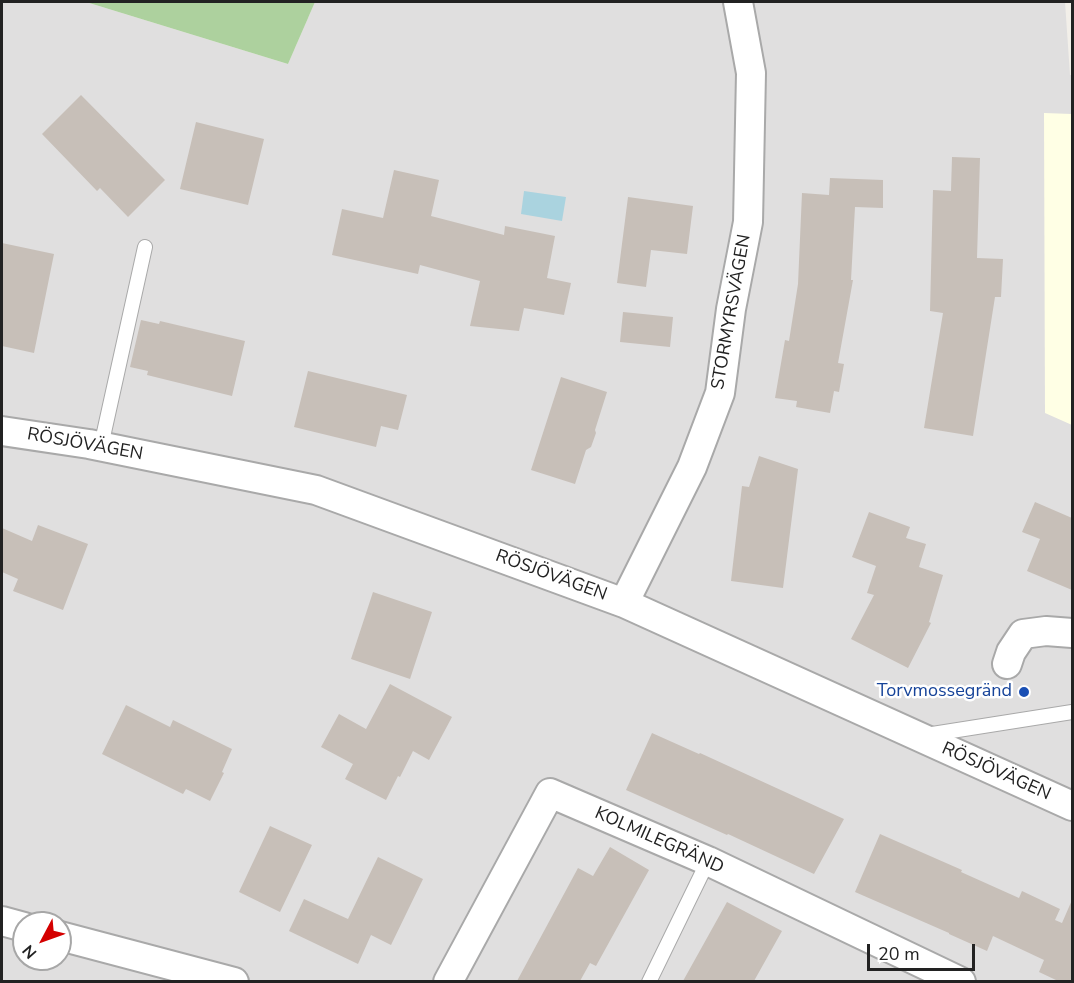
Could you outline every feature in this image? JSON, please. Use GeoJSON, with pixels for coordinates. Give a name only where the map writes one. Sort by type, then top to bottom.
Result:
{"type":"FeatureCollection","features":[{"type":"Feature","properties":{"kind":"street","name":"STORMYRSVÄGEN"},"geometry":{"type":"LineString","coordinates":[[624,603],[692,467],[720,393],[731,309],[748,222],[751,73],[738,2]]}},
{"type":"Feature","properties":{"kind":"street","name":"RÖSJÖVÄGEN"},"geometry":{"type":"LineString","coordinates":[[2,431],[101,446],[316,490],[624,603],[1072,806]]}},
{"type":"Feature","properties":{"kind":"street"},"geometry":{"type":"LineString","coordinates":[[1007,664],[1011,652],[1023,634],[1047,631],[1072,633]]}},
{"type":"Feature","properties":{"kind":"street","name":"KOLMILEGRÄND"},"geometry":{"type":"LineString","coordinates":[[448,981],[550,793],[708,861],[961,981]]}},
{"type":"Feature","properties":{"kind":"street"},"geometry":{"type":"LineString","coordinates":[[72,939],[234,981]]}},
{"type":"Feature","properties":{"kind":"lane"},"geometry":{"type":"LineString","coordinates":[[101,446],[145,247]]}},
{"type":"Feature","properties":{"kind":"lane"},"geometry":{"type":"LineString","coordinates":[[916,736],[1072,712]]}},
{"type":"Feature","properties":{"kind":"lane"},"geometry":{"type":"LineString","coordinates":[[649,981],[708,861]]}},
{"type":"Feature","properties":{"kind":"shaded area"},"geometry":{"type":"Polygon","coordinates":[[[2,2],[86,2],[288,64],[315,2],[1065,2],[1070,75],[1072,75],[1072,981],[2,982],[2,2]]]}},
{"type":"Feature","properties":{"kind":"shaded area"},"geometry":{"type":"Polygon","coordinates":[[[1044,113],[1072,114],[1072,425],[1045,413],[1044,113]]]}},
{"type":"Feature","properties":{"kind":"green space"},"geometry":{"type":"Polygon","coordinates":[[[86,2],[315,2],[288,64],[86,2]]]}},
{"type":"Feature","properties":{"kind":"water"},"geometry":{"type":"Polygon","coordinates":[[[524,191],[566,197],[562,221],[521,214],[524,191]]]}},
{"type":"Feature","properties":{"kind":"building"},"geometry":{"type":"Polygon","coordinates":[[[81,95],[165,180],[128,217],[100,188],[97,191],[42,134],[81,95]]]}},
{"type":"Feature","properties":{"kind":"building"},"geometry":{"type":"Polygon","coordinates":[[[196,122],[264,139],[248,205],[180,189],[196,122]]]}},
{"type":"Feature","properties":{"kind":"building"},"geometry":{"type":"Polygon","coordinates":[[[952,157],[980,158],[977,258],[1003,259],[1001,297],[995,297],[973,436],[924,428],[943,313],[930,311],[933,190],[951,191],[952,157]]]}},
{"type":"Feature","properties":{"kind":"building"},"geometry":{"type":"Polygon","coordinates":[[[394,170],[439,180],[431,216],[504,235],[505,226],[555,236],[547,278],[571,283],[564,315],[524,308],[519,331],[470,326],[480,281],[420,265],[418,274],[332,255],[342,209],[383,218],[394,170]]]}},
{"type":"Feature","properties":{"kind":"building"},"geometry":{"type":"Polygon","coordinates":[[[830,178],[883,180],[883,208],[855,207],[851,280],[853,280],[838,363],[844,364],[839,392],[834,391],[830,413],[796,407],[797,401],[775,398],[785,340],[789,341],[798,284],[802,193],[829,195],[830,178]]]}},
{"type":"Feature","properties":{"kind":"building"},"geometry":{"type":"Polygon","coordinates":[[[628,197],[693,206],[687,254],[651,250],[646,287],[617,283],[628,197]]]}},
{"type":"Feature","properties":{"kind":"building"},"geometry":{"type":"Polygon","coordinates":[[[2,243],[54,254],[34,353],[2,346],[2,243]]]}},
{"type":"Feature","properties":{"kind":"building"},"geometry":{"type":"Polygon","coordinates":[[[623,312],[673,317],[670,347],[620,342],[623,312]]]}},
{"type":"Feature","properties":{"kind":"building"},"geometry":{"type":"Polygon","coordinates":[[[141,320],[159,324],[160,321],[245,341],[232,396],[147,375],[148,371],[130,367],[141,320]]]}},
{"type":"Feature","properties":{"kind":"building"},"geometry":{"type":"Polygon","coordinates":[[[308,371],[407,395],[398,430],[381,426],[376,447],[294,427],[308,371]]]}},
{"type":"Feature","properties":{"kind":"building"},"geometry":{"type":"Polygon","coordinates":[[[561,377],[607,392],[596,433],[591,447],[586,450],[575,484],[531,470],[561,377]]]}},
{"type":"Feature","properties":{"kind":"building"},"geometry":{"type":"Polygon","coordinates":[[[759,456],[798,469],[783,588],[731,581],[742,486],[749,487],[759,456]]]}},
{"type":"Feature","properties":{"kind":"building"},"geometry":{"type":"Polygon","coordinates":[[[1035,502],[1072,518],[1072,590],[1027,571],[1040,539],[1022,532],[1035,502]]]}},
{"type":"Feature","properties":{"kind":"building"},"geometry":{"type":"Polygon","coordinates":[[[869,512],[910,527],[906,538],[926,544],[919,567],[943,575],[929,622],[931,623],[908,668],[851,639],[874,595],[867,593],[876,566],[852,557],[869,512]]]}},
{"type":"Feature","properties":{"kind":"building"},"geometry":{"type":"Polygon","coordinates":[[[38,525],[88,544],[63,610],[13,591],[18,579],[2,572],[2,528],[32,541],[38,525]]]}},
{"type":"Feature","properties":{"kind":"building"},"geometry":{"type":"Polygon","coordinates":[[[373,592],[432,612],[410,679],[351,659],[373,592]]]}},
{"type":"Feature","properties":{"kind":"building"},"geometry":{"type":"Polygon","coordinates":[[[390,684],[452,717],[429,760],[413,751],[386,800],[345,779],[353,764],[321,747],[339,714],[366,729],[390,684]]]}},
{"type":"Feature","properties":{"kind":"building"},"geometry":{"type":"Polygon","coordinates":[[[126,705],[170,727],[173,720],[232,749],[222,772],[224,773],[210,801],[186,789],[183,794],[102,754],[126,705]]]}},
{"type":"Feature","properties":{"kind":"building"},"geometry":{"type":"Polygon","coordinates":[[[652,733],[844,819],[814,874],[626,790],[652,733]]]}},
{"type":"Feature","properties":{"kind":"building"},"geometry":{"type":"Polygon","coordinates":[[[270,826],[312,845],[280,912],[239,892],[270,826]]]}},
{"type":"Feature","properties":{"kind":"building"},"geometry":{"type":"Polygon","coordinates":[[[880,834],[1019,898],[1022,891],[1060,909],[1055,920],[1062,923],[1072,900],[1072,981],[1058,981],[1039,972],[1044,960],[993,936],[987,951],[855,892],[880,834]]]}},
{"type":"Feature","properties":{"kind":"building"},"geometry":{"type":"Polygon","coordinates":[[[610,847],[649,870],[596,966],[590,963],[580,981],[517,981],[578,868],[593,876],[610,847]]]}},
{"type":"Feature","properties":{"kind":"building"},"geometry":{"type":"Polygon","coordinates":[[[378,857],[423,879],[391,945],[371,935],[358,964],[289,931],[304,899],[348,919],[378,857]]]}},
{"type":"Feature","properties":{"kind":"building"},"geometry":{"type":"Polygon","coordinates":[[[727,902],[782,931],[754,981],[683,981],[727,902]]]}},
{"type":"Feature","properties":{"kind":"place","name":"Torvmossegränd"},"geometry":{"type":"Point","coordinates":[1024,692]}}]}
